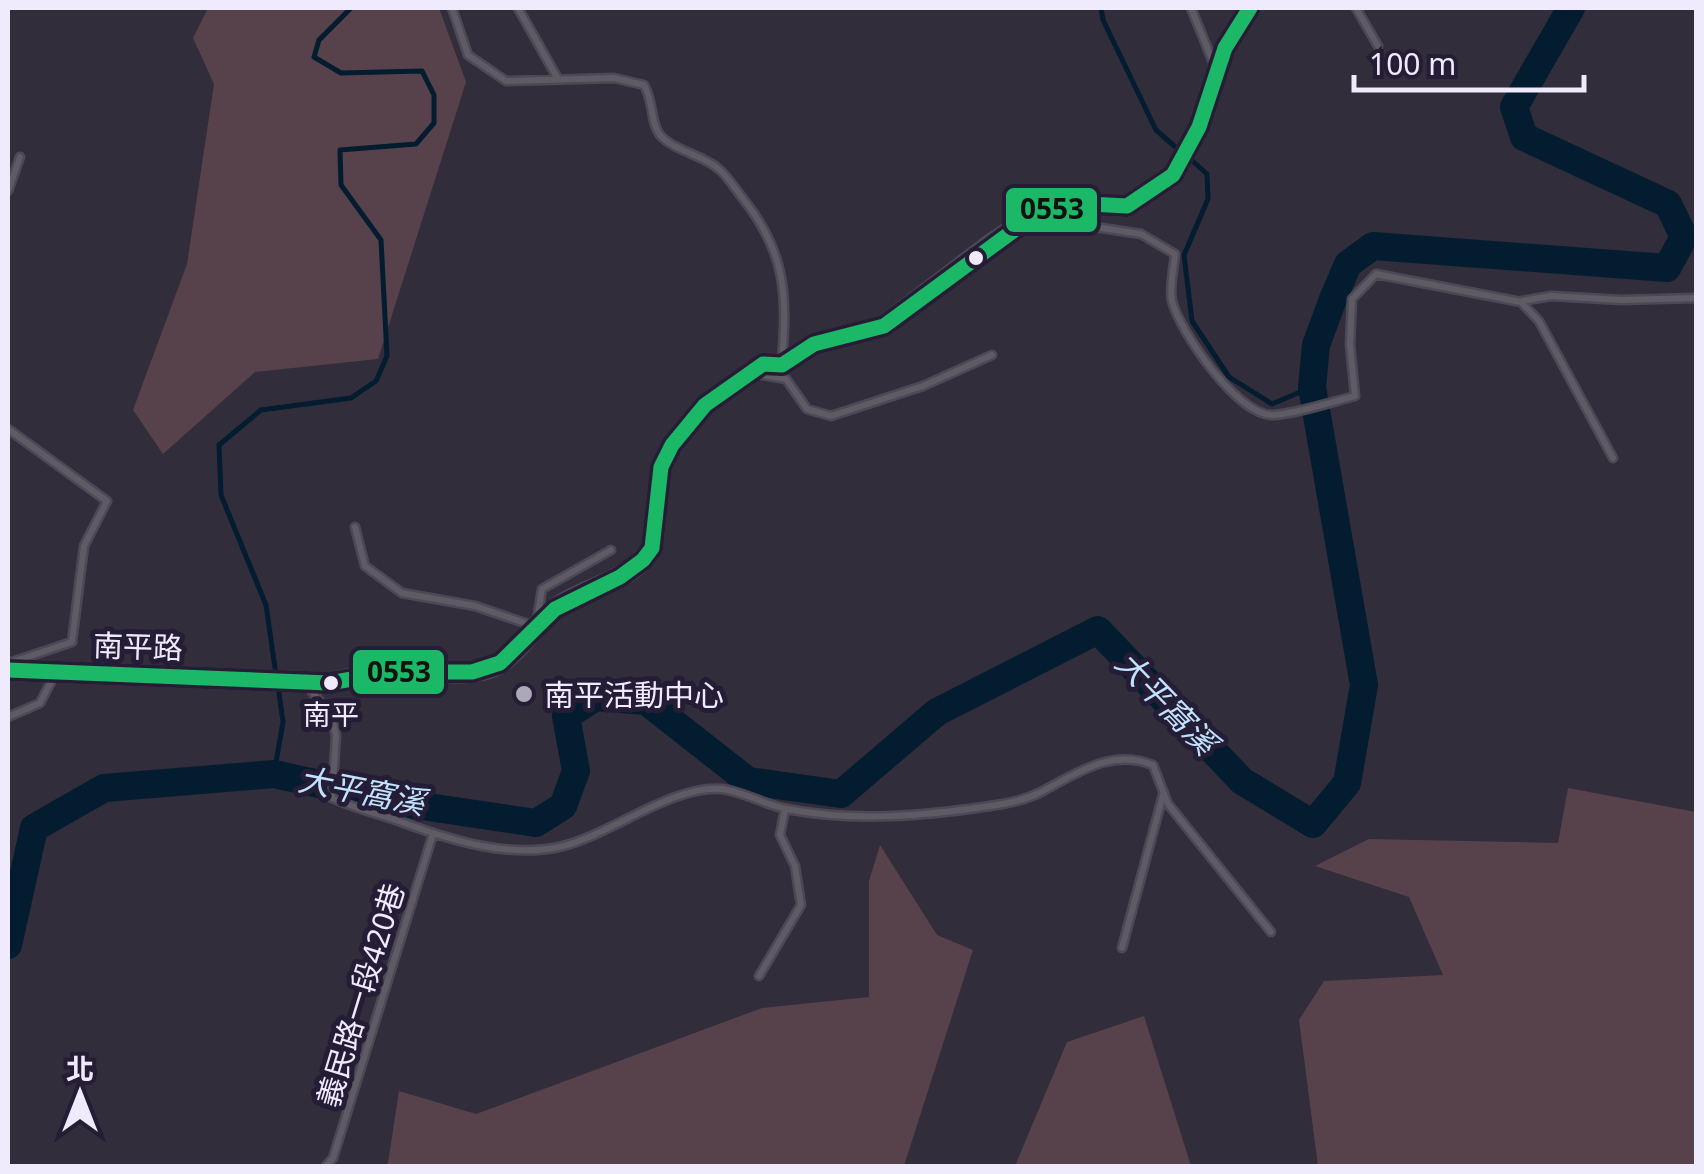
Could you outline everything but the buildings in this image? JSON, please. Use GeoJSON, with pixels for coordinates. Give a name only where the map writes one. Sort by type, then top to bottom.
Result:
{"type":"FeatureCollection","features":[{"type":"Feature","properties":{"kind":"street"},"geometry":{"type":"LineString","coordinates":[[305,683],[330,683],[375,673],[465,673],[495,666],[555,609],[612,582],[645,560],[652,548],[661,468],[672,445],[705,404],[763,364],[782,365],[814,344],[884,326],[1032,217],[1070,203],[1127,206],[1173,176],[1199,126],[1225,48],[1250,8]]}},
{"type":"Feature","properties":{"kind":"street","name":"南平路"},"geometry":{"type":"LineString","coordinates":[[8,667],[305,683]]}},
{"type":"Feature","properties":{"kind":"lane"},"geometry":{"type":"LineString","coordinates":[[452,8],[468,55],[506,80],[614,78],[644,85],[653,100],[653,120],[661,136],[719,168],[776,253],[783,277],[786,316],[782,365]]}},
{"type":"Feature","properties":{"kind":"lane"},"geometry":{"type":"LineString","coordinates":[[518,8],[558,79]]}},
{"type":"Feature","properties":{"kind":"lane"},"geometry":{"type":"LineString","coordinates":[[1192,8],[1217,72]]}},
{"type":"Feature","properties":{"kind":"lane"},"geometry":{"type":"LineString","coordinates":[[1356,8],[1378,46]]}},
{"type":"Feature","properties":{"kind":"lane"},"geometry":{"type":"LineString","coordinates":[[8,191],[20,157]]}},
{"type":"Feature","properties":{"kind":"lane"},"geometry":{"type":"LineString","coordinates":[[1032,217],[1141,234],[1175,254],[1172,300],[1192,338],[1218,380],[1243,406],[1271,415],[1355,396],[1350,344],[1352,299],[1376,274],[1520,302],[1551,296],[1621,300],[1696,298]]}},
{"type":"Feature","properties":{"kind":"lane"},"geometry":{"type":"LineString","coordinates":[[1520,302],[1540,320],[1613,458]]}},
{"type":"Feature","properties":{"kind":"lane"},"geometry":{"type":"LineString","coordinates":[[751,373],[786,379],[807,409],[831,416],[923,386],[992,355]]}},
{"type":"Feature","properties":{"kind":"lane"},"geometry":{"type":"LineString","coordinates":[[8,429],[107,501],[84,546],[72,642],[8,667]]}},
{"type":"Feature","properties":{"kind":"lane"},"geometry":{"type":"LineString","coordinates":[[355,527],[365,566],[402,593],[475,606],[536,627],[542,589],[611,550]]}},
{"type":"Feature","properties":{"kind":"lane"},"geometry":{"type":"LineString","coordinates":[[8,717],[40,702],[57,671]]}},
{"type":"Feature","properties":{"kind":"lane"},"geometry":{"type":"LineString","coordinates":[[305,683],[332,717],[336,764],[332,798],[433,834],[527,850],[560,847],[684,795],[719,789],[785,809],[916,816],[996,805],[1038,794],[1072,773],[1106,761],[1135,758],[1153,766],[1168,804],[1270,932]]}},
{"type":"Feature","properties":{"kind":"lane"},"geometry":{"type":"LineString","coordinates":[[1122,948],[1164,794]]}},
{"type":"Feature","properties":{"kind":"lane"},"geometry":{"type":"LineString","coordinates":[[759,976],[801,905],[795,866],[780,835],[785,809]]}},
{"type":"Feature","properties":{"kind":"lane","name":"義民路一段420巷"},"geometry":{"type":"LineString","coordinates":[[326,1166],[334,1158],[433,834]]}},
{"type":"Feature","properties":{"kind":"shaded area"},"geometry":{"type":"Polygon","coordinates":[[[208,8],[439,8],[466,82],[378,359],[255,372],[163,454],[133,410],[187,264],[214,84],[193,38],[208,8]]]}},
{"type":"Feature","properties":{"kind":"shaded area"},"geometry":{"type":"Polygon","coordinates":[[[1568,788],[1696,812],[1696,1166],[1318,1166],[1299,1020],[1324,981],[1443,975],[1409,897],[1315,866],[1369,839],[1558,843],[1568,788]]]}},
{"type":"Feature","properties":{"kind":"shaded area"},"geometry":{"type":"Polygon","coordinates":[[[880,845],[937,935],[973,950],[904,1166],[382,1166],[388,1163],[399,1091],[476,1114],[762,1008],[869,997],[869,881],[880,845]]]}},
{"type":"Feature","properties":{"kind":"shaded area"},"geometry":{"type":"Polygon","coordinates":[[[1144,1016],[1191,1166],[1015,1166],[1067,1042],[1144,1016]]]}},
{"type":"Feature","properties":{"kind":"waterway"},"geometry":{"type":"LineString","coordinates":[[276,675],[266,605],[221,495],[219,445],[261,410],[351,398],[376,381],[387,356],[381,240],[341,185],[340,150],[416,144],[434,123],[434,95],[422,71],[341,73],[314,57],[319,40],[351,8]]}},
{"type":"Feature","properties":{"kind":"waterway"},"geometry":{"type":"LineString","coordinates":[[1101,8],[1103,20],[1156,130],[1180,151]]}},
{"type":"Feature","properties":{"kind":"waterway","name":"大平窩溪"},"geometry":{"type":"LineString","coordinates":[[8,945],[34,828],[104,788],[274,774],[415,805],[536,823],[563,806],[576,771],[566,716],[596,697],[646,701],[748,781],[841,794],[937,712],[1098,630],[1242,781],[1313,824],[1347,783],[1364,685],[1312,387],[1316,345],[1348,264],[1373,246],[1667,268],[1684,237],[1668,204],[1524,137],[1514,107],[1571,8]]}},
{"type":"Feature","properties":{"kind":"waterway"},"geometry":{"type":"LineString","coordinates":[[1189,158],[1207,174],[1208,199],[1184,255],[1192,321],[1229,377],[1272,404],[1312,387]]}},
{"type":"Feature","properties":{"kind":"waterway"},"geometry":{"type":"LineString","coordinates":[[274,774],[283,722],[278,686]]}},
{"type":"Feature","properties":{"kind":"transit line","name":"0553"},"geometry":{"type":"LineString","coordinates":[[8,670],[329,683],[393,672],[472,672],[500,663],[555,609],[620,577],[643,560],[652,548],[661,467],[672,445],[705,405],[763,364],[782,365],[814,344],[884,326],[1032,217],[1070,203],[1127,206],[1173,175],[1199,127],[1225,48],[1250,8]]}},
{"type":"Feature","properties":{"kind":"place","name":"南平"},"geometry":{"type":"Point","coordinates":[331,683]}},
{"type":"Feature","properties":{"kind":"place","name":"南平活動中心"},"geometry":{"type":"Point","coordinates":[524,694]}}]}
